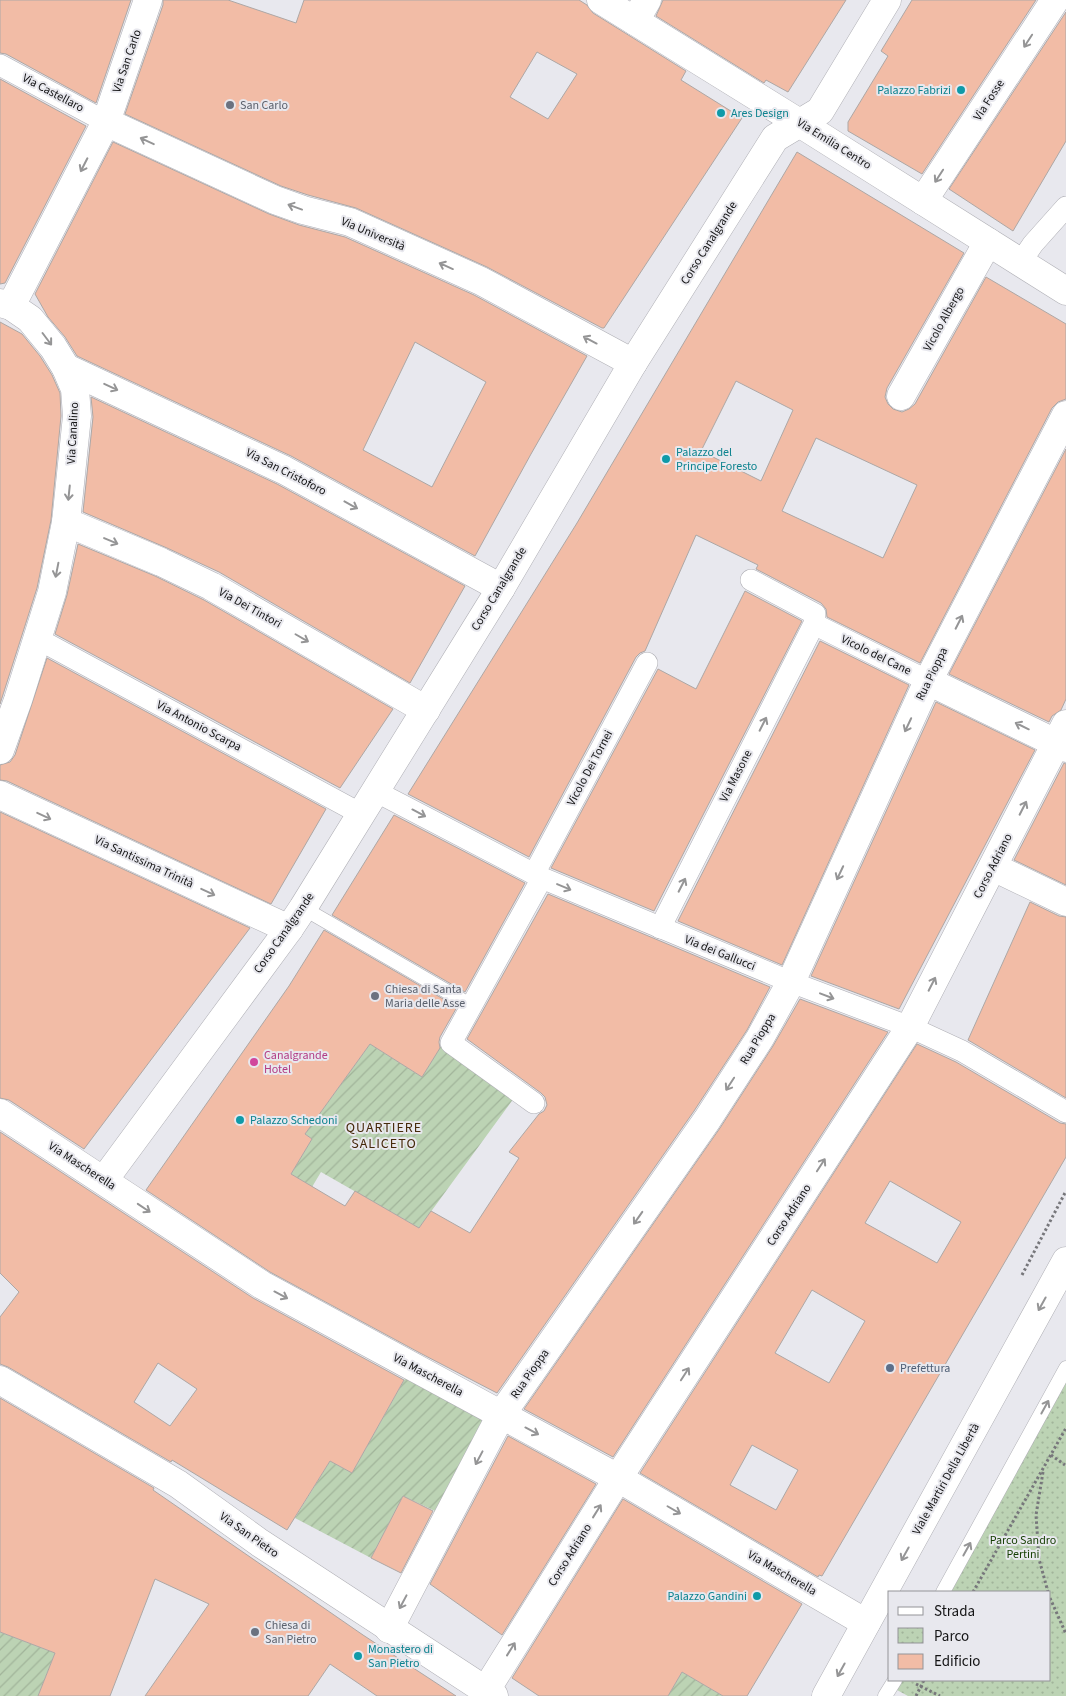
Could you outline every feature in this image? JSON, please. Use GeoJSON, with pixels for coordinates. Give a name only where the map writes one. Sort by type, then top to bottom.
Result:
{"type":"FeatureCollection","features":[{"type":"Feature","properties":{"kind":"street","name":"Via San Carlo"},"geometry":{"type":"LineString","coordinates":[[106,122],[148,0]]}},
{"type":"Feature","properties":{"kind":"street","name":"Via Emilia Centro"},"geometry":{"type":"LineString","coordinates":[[601,0],[641,11],[801,124],[1066,291]]}},
{"type":"Feature","properties":{"kind":"street","name":"Corso Canalgrande"},"geometry":{"type":"LineString","coordinates":[[104,1180],[296,919],[501,588],[633,363],[775,138],[820,111],[887,0]]}},
{"type":"Feature","properties":{"kind":"street","name":"Via Fosse"},"geometry":{"type":"LineString","coordinates":[[923,200],[1055,0]]}},
{"type":"Feature","properties":{"kind":"street","name":"Via Castellaro"},"geometry":{"type":"LineString","coordinates":[[0,65],[106,122]]}},
{"type":"Feature","properties":{"kind":"street","name":"Via Canalino"},"geometry":{"type":"LineString","coordinates":[[0,750],[9,696],[38,639],[52,592],[66,522],[77,416],[75,389],[66,368],[30,319],[6,305],[106,122]]}},
{"type":"Feature","properties":{"kind":"street","name":"Via Università"},"geometry":{"type":"LineString","coordinates":[[106,122],[276,200],[303,210],[350,222],[481,281],[633,363]]}},
{"type":"Feature","properties":{"kind":"street"},"geometry":{"type":"LineString","coordinates":[[1020,263],[1033,244],[1066,207]]}},
{"type":"Feature","properties":{"kind":"street","name":"Vicolo Albergo"},"geometry":{"type":"LineString","coordinates":[[901,396],[988,242]]}},
{"type":"Feature","properties":{"kind":"street","name":"Via San Cristoforo"},"geometry":{"type":"LineString","coordinates":[[66,368],[284,470],[501,588]]}},
{"type":"Feature","properties":{"kind":"street","name":"Rua Pioppa"},"geometry":{"type":"LineString","coordinates":[[389,1629],[501,1415],[707,1120],[760,1038],[790,982],[928,680],[1066,415]]}},
{"type":"Feature","properties":{"kind":"street","name":"Via Dei Tintori"},"geometry":{"type":"LineString","coordinates":[[66,522],[161,562],[211,586],[426,710]]}},
{"type":"Feature","properties":{"kind":"street","name":"Vicolo del Cane"},"geometry":{"type":"LineString","coordinates":[[751,580],[815,614],[814,624],[928,680],[1063,738]]}},
{"type":"Feature","properties":{"kind":"street","name":"Via Masone"},"geometry":{"type":"LineString","coordinates":[[660,928],[814,624]]}},
{"type":"Feature","properties":{"kind":"street","name":"Via Antonio Scarpa"},"geometry":{"type":"LineString","coordinates":[[38,639],[361,814]]}},
{"type":"Feature","properties":{"kind":"street","name":"Vicolo Dei Tornei"},"geometry":{"type":"LineString","coordinates":[[534,1103],[451,1043],[472,1006],[647,663]]}},
{"type":"Feature","properties":{"kind":"street","name":"Corso Adriano"},"geometry":{"type":"LineString","coordinates":[[490,1693],[618,1478],[910,1027],[993,867],[1063,738]]}},
{"type":"Feature","properties":{"kind":"street","name":"Via dei Gallucci"},"geometry":{"type":"LineString","coordinates":[[375,791],[538,876],[790,982],[910,1027],[962,1051],[1066,1112]]}},
{"type":"Feature","properties":{"kind":"street","name":"Via Santissima Trinità"},"geometry":{"type":"LineString","coordinates":[[0,796],[296,919]]}},
{"type":"Feature","properties":{"kind":"street"},"geometry":{"type":"LineString","coordinates":[[993,867],[1066,902]]}},
{"type":"Feature","properties":{"kind":"street","name":"Via Mascherella"},"geometry":{"type":"LineString","coordinates":[[0,1113],[262,1285],[618,1478],[866,1623]]}},
{"type":"Feature","properties":{"kind":"street","name":"Viale Martiri Della Libertà"},"geometry":{"type":"LineString","coordinates":[[826,1696],[1066,1262]]}},
{"type":"Feature","properties":{"kind":"street","name":"Via San Pietro"},"geometry":{"type":"LineString","coordinates":[[0,1380],[178,1484],[260,1543],[389,1629],[490,1693]]}},
{"type":"Feature","properties":{"kind":"lane"},"geometry":{"type":"LineString","coordinates":[[296,919],[472,1006]]}},
{"type":"Feature","properties":{"kind":"lane"},"geometry":{"type":"LineString","coordinates":[[945,1591],[1066,1368]]}},
{"type":"Feature","properties":{"kind":"lane"},"geometry":{"type":"LineString","coordinates":[[884,1696],[894,1681]]}},
{"type":"Feature","properties":{"kind":"path"},"geometry":{"type":"LineString","coordinates":[[974,1591],[1066,1428]]}},
{"type":"Feature","properties":{"kind":"path"},"geometry":{"type":"LineString","coordinates":[[1051,1455],[1065,1465]]}},
{"type":"Feature","properties":{"kind":"path"},"geometry":{"type":"LineString","coordinates":[[1044,1468],[1036,1515],[1039,1559],[1048,1591]]}},
{"type":"Feature","properties":{"kind":"path"},"geometry":{"type":"LineString","coordinates":[[1051,1600],[1066,1634]]}},
{"type":"Feature","properties":{"kind":"path"},"geometry":{"type":"LineString","coordinates":[[916,1696],[923,1681]]}},
{"type":"Feature","properties":{"kind":"path"},"geometry":{"type":"LineString","coordinates":[[913,1683],[940,1696]]}},
{"type":"Feature","properties":{"kind":"green space"},"geometry":{"type":"Polygon","coordinates":[[[370,1044],[422,1077],[442,1044],[514,1098],[419,1228],[321,1172],[312,1187],[291,1174],[312,1139],[305,1134],[370,1044]]]}},
{"type":"Feature","properties":{"kind":"green space"},"geometry":{"type":"Polygon","coordinates":[[[407,1375],[484,1417],[435,1511],[403,1496],[371,1558],[295,1518],[330,1461],[352,1473],[407,1375]]]}},
{"type":"Feature","properties":{"kind":"green space","name":"Parco Sandro Pertini"},"geometry":{"type":"Polygon","coordinates":[[[1066,1376],[1066,1696],[908,1696],[897,1690],[902,1681],[1051,1681],[1051,1591],[951,1591],[1066,1376]]]}},
{"type":"Feature","properties":{"kind":"green space"},"geometry":{"type":"Polygon","coordinates":[[[0,1632],[55,1653],[38,1696],[0,1696],[0,1632]]]}},
{"type":"Feature","properties":{"kind":"green space"},"geometry":{"type":"Polygon","coordinates":[[[682,1672],[723,1696],[668,1696],[682,1672]]]}},
{"type":"Feature","properties":{"kind":"building"},"geometry":{"type":"Polygon","coordinates":[[[0,0],[131,0],[96,103],[6,54],[0,53],[0,0]]]}},
{"type":"Feature","properties":{"kind":"building"},"geometry":{"type":"Polygon","coordinates":[[[163,0],[228,0],[296,23],[304,0],[579,0],[587,5],[593,13],[686,71],[681,80],[742,118],[604,328],[602,328],[487,267],[356,208],[281,186],[125,114],[163,5],[163,0]],[[537,52],[510,97],[548,119],[577,74],[537,52]]]}},
{"type":"Feature","properties":{"kind":"building"},"geometry":{"type":"Polygon","coordinates":[[[663,0],[846,0],[788,92],[766,80],[764,83],[656,16],[663,0]]]}},
{"type":"Feature","properties":{"kind":"building","name":"Palazzo Fabrizi"},"geometry":{"type":"Polygon","coordinates":[[[912,0],[1036,0],[922,174],[848,131],[848,122],[888,56],[881,51],[912,0]]]}},
{"type":"Feature","properties":{"kind":"building"},"geometry":{"type":"Polygon","coordinates":[[[1066,12],[1066,141],[1013,231],[949,189],[1066,12]]]}},
{"type":"Feature","properties":{"kind":"building"},"geometry":{"type":"Polygon","coordinates":[[[0,79],[86,126],[5,283],[0,284],[0,79]]]}},
{"type":"Feature","properties":{"kind":"building"},"geometry":{"type":"Polygon","coordinates":[[[113,142],[269,214],[299,225],[345,237],[474,295],[587,356],[475,556],[291,456],[77,356],[65,337],[48,317],[35,294],[113,142]],[[415,342],[363,450],[432,487],[486,382],[415,342]]]}},
{"type":"Feature","properties":{"kind":"building"},"geometry":{"type":"Polygon","coordinates":[[[797,152],[964,253],[887,388],[885,397],[893,409],[902,412],[915,404],[986,277],[1066,324],[1066,399],[1058,402],[1052,408],[920,663],[827,617],[826,609],[821,603],[756,569],[758,565],[696,535],[645,651],[636,657],[529,857],[408,794],[577,523],[797,152]],[[736,381],[701,451],[761,481],[793,410],[736,381]],[[816,438],[782,511],[883,558],[917,485],[816,438]]]}},
{"type":"Feature","properties":{"kind":"building"},"geometry":{"type":"Polygon","coordinates":[[[0,322],[22,334],[40,356],[52,375],[60,393],[61,416],[51,520],[37,588],[0,704],[0,322]]]}},
{"type":"Feature","properties":{"kind":"building"},"geometry":{"type":"Polygon","coordinates":[[[91,397],[277,484],[465,586],[410,683],[219,572],[83,512],[93,417],[91,397]]]}},
{"type":"Feature","properties":{"kind":"building"},"geometry":{"type":"Polygon","coordinates":[[[1066,449],[1066,699],[1061,710],[1052,716],[1049,722],[949,674],[1066,449]]]}},
{"type":"Feature","properties":{"kind":"building"},"geometry":{"type":"Polygon","coordinates":[[[78,544],[155,576],[204,600],[393,709],[340,788],[55,634],[67,595],[78,544]]]}},
{"type":"Feature","properties":{"kind":"building"},"geometry":{"type":"Polygon","coordinates":[[[745,591],[802,621],[654,911],[551,868],[658,669],[696,689],[745,591]]]}},
{"type":"Feature","properties":{"kind":"building"},"geometry":{"type":"Polygon","coordinates":[[[820,641],[909,685],[782,965],[678,921],[820,641]]]}},
{"type":"Feature","properties":{"kind":"building"},"geometry":{"type":"Polygon","coordinates":[[[47,658],[326,809],[271,904],[7,781],[0,780],[0,765],[10,762],[15,755],[47,658]]]}},
{"type":"Feature","properties":{"kind":"building"},"geometry":{"type":"Polygon","coordinates":[[[936,702],[1035,750],[899,1009],[811,976],[936,702]]]}},
{"type":"Feature","properties":{"kind":"building"},"geometry":{"type":"Polygon","coordinates":[[[1064,763],[1066,764],[1066,885],[1014,860],[1064,763]]]}},
{"type":"Feature","properties":{"kind":"building"},"geometry":{"type":"Polygon","coordinates":[[[0,812],[250,928],[84,1149],[9,1100],[0,1098],[0,812]]]}},
{"type":"Feature","properties":{"kind":"building"},"geometry":{"type":"Polygon","coordinates":[[[394,815],[525,883],[465,992],[332,915],[394,815]]]}},
{"type":"Feature","properties":{"kind":"building"},"geometry":{"type":"Polygon","coordinates":[[[548,894],[770,987],[747,1030],[694,1111],[497,1393],[270,1272],[146,1190],[289,986],[324,930],[457,1007],[440,1037],[440,1048],[422,1077],[370,1044],[305,1134],[312,1139],[291,1174],[345,1206],[355,1191],[419,1228],[431,1211],[470,1233],[519,1158],[509,1152],[547,1105],[545,1097],[541,1093],[467,1039],[548,894]]]}},
{"type":"Feature","properties":{"kind":"building"},"geometry":{"type":"Polygon","coordinates":[[[1030,902],[1059,916],[1066,917],[1066,1098],[968,1040],[1030,902]]]}},
{"type":"Feature","properties":{"kind":"building"},"geometry":{"type":"Polygon","coordinates":[[[800,999],[888,1032],[613,1457],[524,1409],[720,1128],[773,1046],[800,999]]]}},
{"type":"Feature","properties":{"kind":"building"},"geometry":{"type":"Polygon","coordinates":[[[917,1044],[956,1062],[1060,1123],[1066,1124],[1066,1157],[822,1576],[819,1575],[818,1577],[640,1473],[917,1044]],[[890,1181],[865,1223],[937,1263],[961,1222],[890,1181]],[[812,1290],[775,1353],[829,1383],[865,1321],[812,1290]],[[752,1445],[730,1485],[776,1510],[798,1470],[752,1445]]]}},
{"type":"Feature","properties":{"kind":"building"},"geometry":{"type":"Polygon","coordinates":[[[0,1132],[253,1298],[404,1380],[352,1473],[330,1461],[287,1530],[172,1460],[171,1462],[0,1364],[0,1317],[19,1292],[0,1273],[0,1132]],[[158,1363],[134,1402],[170,1426],[197,1389],[158,1363]]]}},
{"type":"Feature","properties":{"kind":"building"},"geometry":{"type":"Polygon","coordinates":[[[0,1398],[154,1488],[153,1490],[363,1635],[456,1696],[377,1696],[330,1664],[308,1696],[145,1696],[209,1604],[155,1579],[110,1696],[38,1696],[55,1653],[0,1632],[0,1398]]]}},
{"type":"Feature","properties":{"kind":"building"},"geometry":{"type":"Polygon","coordinates":[[[508,1436],[596,1484],[502,1635],[430,1584],[508,1436]]]}},
{"type":"Feature","properties":{"kind":"building"},"geometry":{"type":"Polygon","coordinates":[[[403,1496],[433,1511],[401,1573],[371,1558],[403,1496]]]}},
{"type":"Feature","properties":{"kind":"building"},"geometry":{"type":"Polygon","coordinates":[[[623,1499],[802,1604],[747,1696],[723,1696],[682,1672],[668,1696],[539,1696],[512,1678],[623,1499]]]}},
{"type":"Feature","properties":{"kind":"place","name":"Palazzo Fabrizi"},"geometry":{"type":"Point","coordinates":[961,90]}},
{"type":"Feature","properties":{"kind":"place","name":"San Carlo"},"geometry":{"type":"Point","coordinates":[230,105]}},
{"type":"Feature","properties":{"kind":"place","name":"Ares Design"},"geometry":{"type":"Point","coordinates":[721,113]}},
{"type":"Feature","properties":{"kind":"place","name":"Palazzo del Principe Foresto"},"geometry":{"type":"Point","coordinates":[666,459]}},
{"type":"Feature","properties":{"kind":"place","name":"Chiesa di Santa Maria delle Asse"},"geometry":{"type":"Point","coordinates":[375,996]}},
{"type":"Feature","properties":{"kind":"place","name":"Canalgrande Hotel"},"geometry":{"type":"Point","coordinates":[254,1062]}},
{"type":"Feature","properties":{"kind":"place","name":"Palazzo Schedoni"},"geometry":{"type":"Point","coordinates":[240,1120]}},
{"type":"Feature","properties":{"kind":"place","name":"Prefettura"},"geometry":{"type":"Point","coordinates":[890,1368]}},
{"type":"Feature","properties":{"kind":"place","name":"Palazzo Gandini"},"geometry":{"type":"Point","coordinates":[757,1596]}},
{"type":"Feature","properties":{"kind":"place","name":"Chiesa di San Pietro"},"geometry":{"type":"Point","coordinates":[255,1632]}},
{"type":"Feature","properties":{"kind":"place","name":"Monastero di San Pietro"},"geometry":{"type":"Point","coordinates":[358,1656]}},
{"type":"Feature","properties":{"kind":"district","name":"QUARTIERE SALICETO"},"geometry":{"type":"Point","coordinates":[384,1136]}}]}
